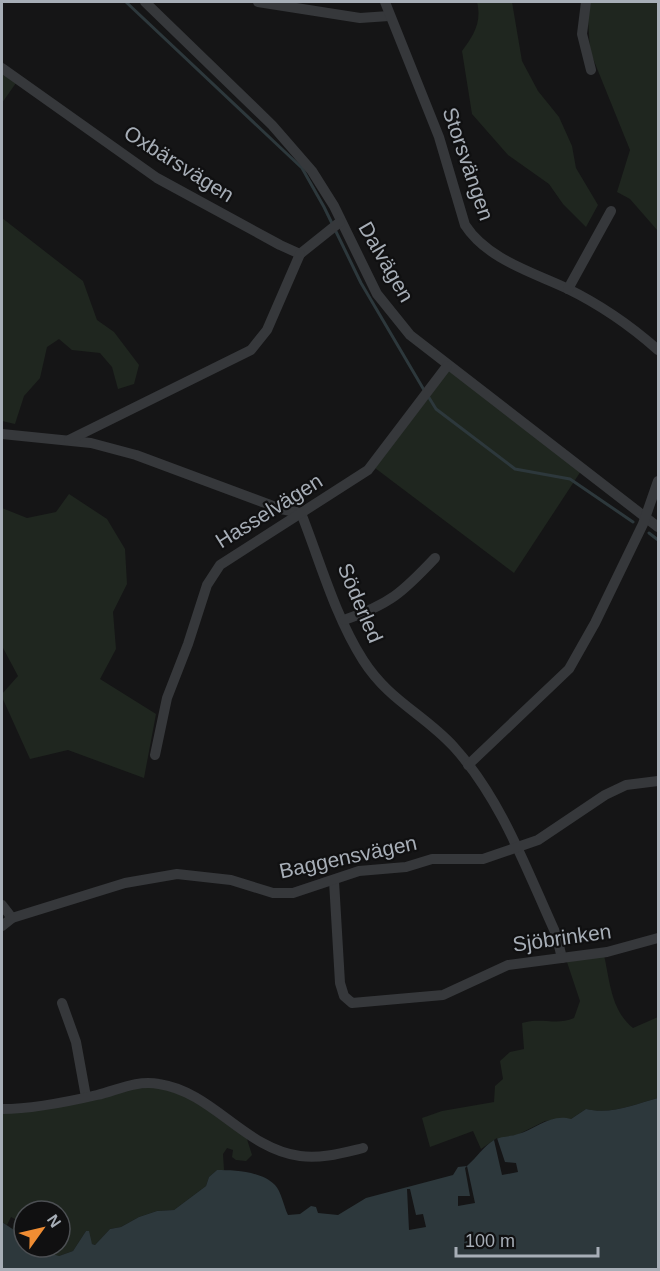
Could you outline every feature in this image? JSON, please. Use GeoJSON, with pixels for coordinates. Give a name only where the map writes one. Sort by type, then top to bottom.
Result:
{"type":"FeatureCollection","features":[{"type":"Feature","properties":{"kind":"street","name":"Dalvägen"},"geometry":{"type":"LineString","coordinates":[[145,2],[179,32],[291,144],[312,171],[334,206],[340,222],[386,307],[410,335],[447,366],[658,527]]}},
{"type":"Feature","properties":{"kind":"street"},"geometry":{"type":"LineString","coordinates":[[258,2],[360,18],[389,15]]}},
{"type":"Feature","properties":{"kind":"street","name":"Storsvängen"},"geometry":{"type":"LineString","coordinates":[[385,2],[439,137],[465,225],[471,235],[518,267],[568,289],[623,321],[658,350]]}},
{"type":"Feature","properties":{"kind":"street"},"geometry":{"type":"LineString","coordinates":[[586,2],[582,34],[591,70]]}},
{"type":"Feature","properties":{"kind":"street","name":"Oxbärsvägen"},"geometry":{"type":"LineString","coordinates":[[2,68],[157,178],[192,200],[300,254]]}},
{"type":"Feature","properties":{"kind":"street"},"geometry":{"type":"LineString","coordinates":[[568,289],[611,211]]}},
{"type":"Feature","properties":{"kind":"street"},"geometry":{"type":"LineString","coordinates":[[69,440],[251,350],[267,330],[300,254],[340,222]]}},
{"type":"Feature","properties":{"kind":"street","name":"Hasselvägen"},"geometry":{"type":"LineString","coordinates":[[155,755],[167,698],[212,575],[234,554],[368,470],[447,366]]}},
{"type":"Feature","properties":{"kind":"street"},"geometry":{"type":"LineString","coordinates":[[2,434],[69,440],[136,455],[281,509],[302,513]]}},
{"type":"Feature","properties":{"kind":"street"},"geometry":{"type":"LineString","coordinates":[[468,765],[569,669],[595,623],[646,517],[658,481]]}},
{"type":"Feature","properties":{"kind":"street","name":"Söderled"},"geometry":{"type":"LineString","coordinates":[[302,513],[344,620],[362,659],[383,687],[447,740],[494,802],[556,934],[562,958]]}},
{"type":"Feature","properties":{"kind":"street"},"geometry":{"type":"LineString","coordinates":[[344,620],[385,605],[397,597],[435,558]]}},
{"type":"Feature","properties":{"kind":"street","name":"Baggensvägen"},"geometry":{"type":"LineString","coordinates":[[2,927],[12,918],[125,883],[177,874],[231,879],[283,894],[306,891],[359,871],[406,867],[432,858],[483,859],[538,840],[605,795],[626,785],[658,781]]}},
{"type":"Feature","properties":{"kind":"street","name":"Sjöbrinken"},"geometry":{"type":"LineString","coordinates":[[334,881],[340,983],[344,996],[352,1003],[443,995],[508,965],[607,952],[658,938]]}},
{"type":"Feature","properties":{"kind":"street"},"geometry":{"type":"LineString","coordinates":[[2,905],[12,918]]}},
{"type":"Feature","properties":{"kind":"street"},"geometry":{"type":"LineString","coordinates":[[62,1003],[76,1042],[86,1097]]}},
{"type":"Feature","properties":{"kind":"street"},"geometry":{"type":"LineString","coordinates":[[2,1109],[16,1109],[86,1097],[126,1085],[158,1083],[190,1092],[274,1149],[299,1156],[323,1156],[363,1148]]}},
{"type":"Feature","properties":{"kind":"shaded area"},"geometry":{"type":"Polygon","coordinates":[[[477,2],[512,2],[522,61],[538,91],[559,117],[572,146],[576,168],[598,205],[586,227],[563,204],[549,184],[508,155],[472,114],[462,51],[478,22],[477,2]]]}},
{"type":"Feature","properties":{"kind":"shaded area"},"geometry":{"type":"Polygon","coordinates":[[[591,2],[658,2],[658,231],[630,199],[617,192],[630,150],[590,51],[588,19],[591,2]]]}},
{"type":"Feature","properties":{"kind":"shaded area"},"geometry":{"type":"Polygon","coordinates":[[[2,73],[16,83],[2,103],[2,73]]]}},
{"type":"Feature","properties":{"kind":"shaded area"},"geometry":{"type":"Polygon","coordinates":[[[2,218],[83,281],[97,320],[114,332],[139,365],[134,384],[118,389],[112,367],[100,353],[72,350],[59,339],[47,347],[40,378],[24,396],[15,424],[2,421],[2,218]]]}},
{"type":"Feature","properties":{"kind":"shaded area"},"geometry":{"type":"Polygon","coordinates":[[[449,370],[581,471],[514,573],[375,468],[449,370]]]}},
{"type":"Feature","properties":{"kind":"shaded area"},"geometry":{"type":"Polygon","coordinates":[[[69,494],[107,519],[125,549],[127,584],[113,612],[116,649],[100,679],[156,714],[144,778],[68,750],[30,759],[2,697],[2,694],[18,676],[2,646],[2,508],[27,518],[56,512],[69,494]]]}},
{"type":"Feature","properties":{"kind":"shaded area"},"geometry":{"type":"Polygon","coordinates":[[[604,955],[612,995],[626,1021],[633,1028],[658,1017],[658,1098],[614,1110],[586,1109],[571,1119],[545,1121],[517,1135],[494,1140],[481,1149],[473,1131],[430,1147],[422,1118],[442,1111],[494,1102],[495,1086],[503,1079],[500,1061],[510,1052],[524,1049],[522,1023],[574,1018],[580,1001],[567,962],[604,955]]]}},
{"type":"Feature","properties":{"kind":"shaded area"},"geometry":{"type":"Polygon","coordinates":[[[163,1087],[195,1098],[246,1136],[252,1155],[246,1161],[236,1160],[232,1157],[233,1150],[227,1148],[223,1154],[224,1170],[217,1170],[209,1177],[206,1186],[174,1210],[157,1211],[139,1217],[121,1227],[110,1229],[95,1245],[92,1244],[86,1231],[72,1251],[72,1199],[12,1199],[12,1218],[7,1225],[2,1222],[2,1112],[126,1089],[163,1087]]]}},
{"type":"Feature","properties":{"kind":"shaded area"},"geometry":{"type":"Polygon","coordinates":[[[658,1098],[658,1269],[2,1270],[2,1222],[12,1229],[12,1259],[72,1259],[72,1251],[86,1231],[89,1231],[92,1244],[95,1245],[110,1229],[121,1227],[139,1217],[157,1211],[174,1210],[206,1186],[209,1177],[217,1170],[247,1172],[269,1180],[279,1191],[288,1215],[300,1214],[311,1206],[316,1207],[318,1213],[338,1215],[366,1198],[453,1175],[458,1167],[467,1166],[494,1140],[525,1132],[557,1118],[571,1119],[586,1109],[605,1111],[658,1098]]]}},
{"type":"Feature","properties":{"kind":"pier"},"geometry":{"type":"Polygon","coordinates":[[[497,1138],[505,1162],[516,1163],[518,1172],[502,1175],[494,1140],[497,1138]]]}},
{"type":"Feature","properties":{"kind":"pier"},"geometry":{"type":"Polygon","coordinates":[[[467,1166],[475,1203],[458,1206],[458,1196],[470,1196],[465,1168],[467,1166]]]}},
{"type":"Feature","properties":{"kind":"pier"},"geometry":{"type":"Polygon","coordinates":[[[407,1189],[410,1189],[416,1215],[423,1214],[426,1227],[409,1230],[407,1189]]]}},
{"type":"Feature","properties":{"kind":"waterway"},"geometry":{"type":"LineString","coordinates":[[126,2],[302,168],[361,283],[424,390]]}},
{"type":"Feature","properties":{"kind":"waterway"},"geometry":{"type":"LineString","coordinates":[[428,396],[436,409],[515,469],[570,479],[633,522]]}},
{"type":"Feature","properties":{"kind":"waterway"},"geometry":{"type":"LineString","coordinates":[[649,533],[658,540]]}}]}
